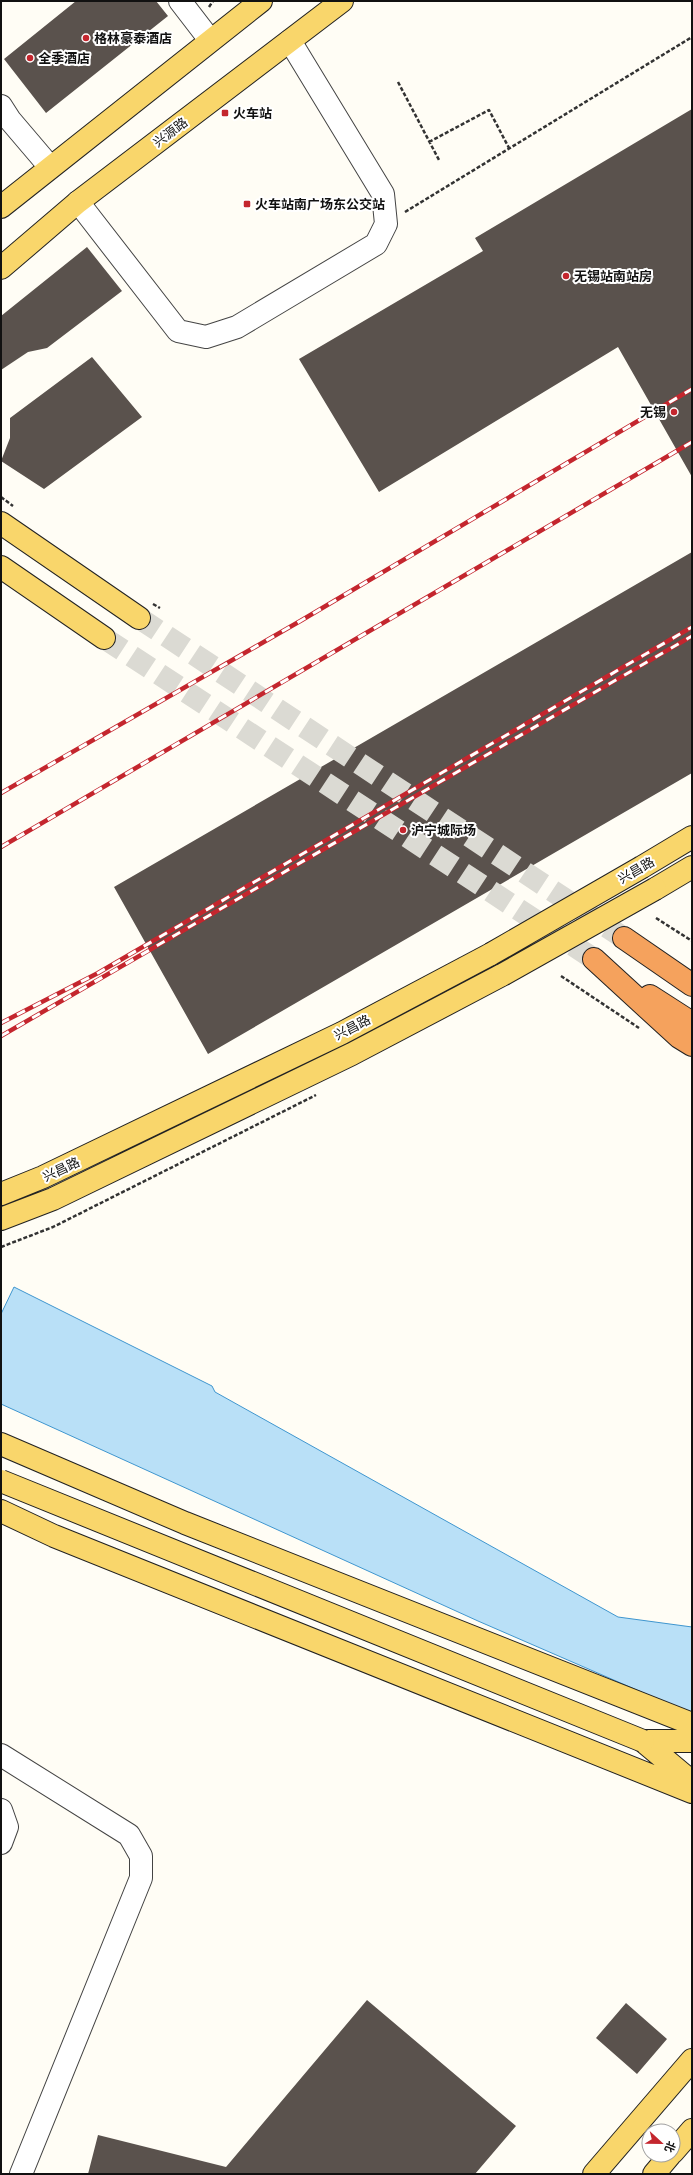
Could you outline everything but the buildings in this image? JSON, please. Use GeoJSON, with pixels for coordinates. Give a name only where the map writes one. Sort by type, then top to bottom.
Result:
{"type":"FeatureCollection","features":[{"type":"Feature","properties":{"kind":"highway"},"geometry":{"type":"LineString","coordinates":[[692,970],[624,938],[692,985]]}},
{"type":"Feature","properties":{"kind":"highway"},"geometry":{"type":"LineString","coordinates":[[692,1023],[594,959],[679,1037],[692,1045]]}},
{"type":"Feature","properties":{"kind":"main road"},"geometry":{"type":"LineString","coordinates":[[1,207],[261,1]]}},
{"type":"Feature","properties":{"kind":"main road","name":"兴源路"},"geometry":{"type":"LineString","coordinates":[[1,268],[78,202],[342,1]]}},
{"type":"Feature","properties":{"kind":"main road"},"geometry":{"type":"LineString","coordinates":[[1,200],[28,185]]}},
{"type":"Feature","properties":{"kind":"main road"},"geometry":{"type":"LineString","coordinates":[[1,523],[140,618]]}},
{"type":"Feature","properties":{"kind":"main road"},"geometry":{"type":"LineString","coordinates":[[1,567],[104,638]]}},
{"type":"Feature","properties":{"kind":"main road","name":"兴昌路"},"geometry":{"type":"LineString","coordinates":[[1,1194],[43,1177],[335,1036],[491,954],[692,837]]}},
{"type":"Feature","properties":{"kind":"main road","name":"兴昌路"},"geometry":{"type":"LineString","coordinates":[[1,1219],[53,1199],[352,1054],[502,975],[655,890],[692,867]]}},
{"type":"Feature","properties":{"kind":"main road"},"geometry":{"type":"LineString","coordinates":[[1,1444],[185,1523],[692,1724]]}},
{"type":"Feature","properties":{"kind":"main road"},"geometry":{"type":"LineString","coordinates":[[1,1482],[644,1742],[692,1782]]}},
{"type":"Feature","properties":{"kind":"main road"},"geometry":{"type":"LineString","coordinates":[[1,1511],[54,1536],[692,1792]]}},
{"type":"Feature","properties":{"kind":"main road"},"geometry":{"type":"LineString","coordinates":[[644,1742],[692,1741]]}},
{"type":"Feature","properties":{"kind":"main road"},"geometry":{"type":"LineString","coordinates":[[594,2174],[692,2060]]}},
{"type":"Feature","properties":{"kind":"main road"},"geometry":{"type":"LineString","coordinates":[[664,2164],[692,2130]]}},
{"type":"Feature","properties":{"kind":"street"},"geometry":{"type":"LineString","coordinates":[[180,1],[210,40]]}},
{"type":"Feature","properties":{"kind":"street"},"geometry":{"type":"LineString","coordinates":[[78,202],[178,331],[206,337],[237,327],[376,244],[386,224],[383,194],[290,41]]}},
{"type":"Feature","properties":{"kind":"street"},"geometry":{"type":"LineString","coordinates":[[1,106],[10,120],[50,167]]}},
{"type":"Feature","properties":{"kind":"street"},"geometry":{"type":"LineString","coordinates":[[1,1755],[129,1835],[141,1856],[141,1878],[21,2174]]}},
{"type":"Feature","properties":{"kind":"street"},"geometry":{"type":"LineString","coordinates":[[1,1810],[7,1826],[1,1843]]}},
{"type":"Feature","properties":{"kind":"path"},"geometry":{"type":"LineString","coordinates":[[386,224],[692,36]]}},
{"type":"Feature","properties":{"kind":"path"},"geometry":{"type":"LineString","coordinates":[[398,82],[439,160]]}},
{"type":"Feature","properties":{"kind":"path"},"geometry":{"type":"LineString","coordinates":[[429,142],[488,110],[509,148]]}},
{"type":"Feature","properties":{"kind":"path"},"geometry":{"type":"LineString","coordinates":[[656,918],[692,941]]}},
{"type":"Feature","properties":{"kind":"path"},"geometry":{"type":"LineString","coordinates":[[561,976],[640,1029]]}},
{"type":"Feature","properties":{"kind":"water"},"geometry":{"type":"Polygon","coordinates":[[[14,1287],[212,1386],[215,1392],[618,1617],[692,1627],[692,1714],[478,1621],[1,1404],[1,1314],[14,1287]]]}},
{"type":"Feature","properties":{"kind":"tunnel"},"geometry":{"type":"LineString","coordinates":[[139,618],[624,938]]}},
{"type":"Feature","properties":{"kind":"tunnel"},"geometry":{"type":"LineString","coordinates":[[104,638],[594,959]]}},
{"type":"Feature","properties":{"kind":"railway"},"geometry":{"type":"LineString","coordinates":[[1,793],[302,620],[692,389]]}},
{"type":"Feature","properties":{"kind":"railway"},"geometry":{"type":"LineString","coordinates":[[1,847],[692,442]]}},
{"type":"Feature","properties":{"kind":"railway"},"geometry":{"type":"LineString","coordinates":[[1,1023],[98,973],[692,627]]}},
{"type":"Feature","properties":{"kind":"railway"},"geometry":{"type":"LineString","coordinates":[[1,1036],[692,636]]}},
{"type":"Feature","properties":{"kind":"place","name":"格林豪泰酒店"},"geometry":{"type":"Point","coordinates":[86,38]}},
{"type":"Feature","properties":{"kind":"place","name":"全季酒店"},"geometry":{"type":"Point","coordinates":[30,58]}},
{"type":"Feature","properties":{"kind":"place","name":"火车站"},"geometry":{"type":"Point","coordinates":[225,113]}},
{"type":"Feature","properties":{"kind":"place","name":"火车站南广场东公交站"},"geometry":{"type":"Point","coordinates":[247,204]}},
{"type":"Feature","properties":{"kind":"place","name":"无锡站南站房"},"geometry":{"type":"Point","coordinates":[566,276]}},
{"type":"Feature","properties":{"kind":"place","name":"无锡"},"geometry":{"type":"Point","coordinates":[674,412]}},
{"type":"Feature","properties":{"kind":"place","name":"沪宁城际场"},"geometry":{"type":"Point","coordinates":[403,830]}}]}
